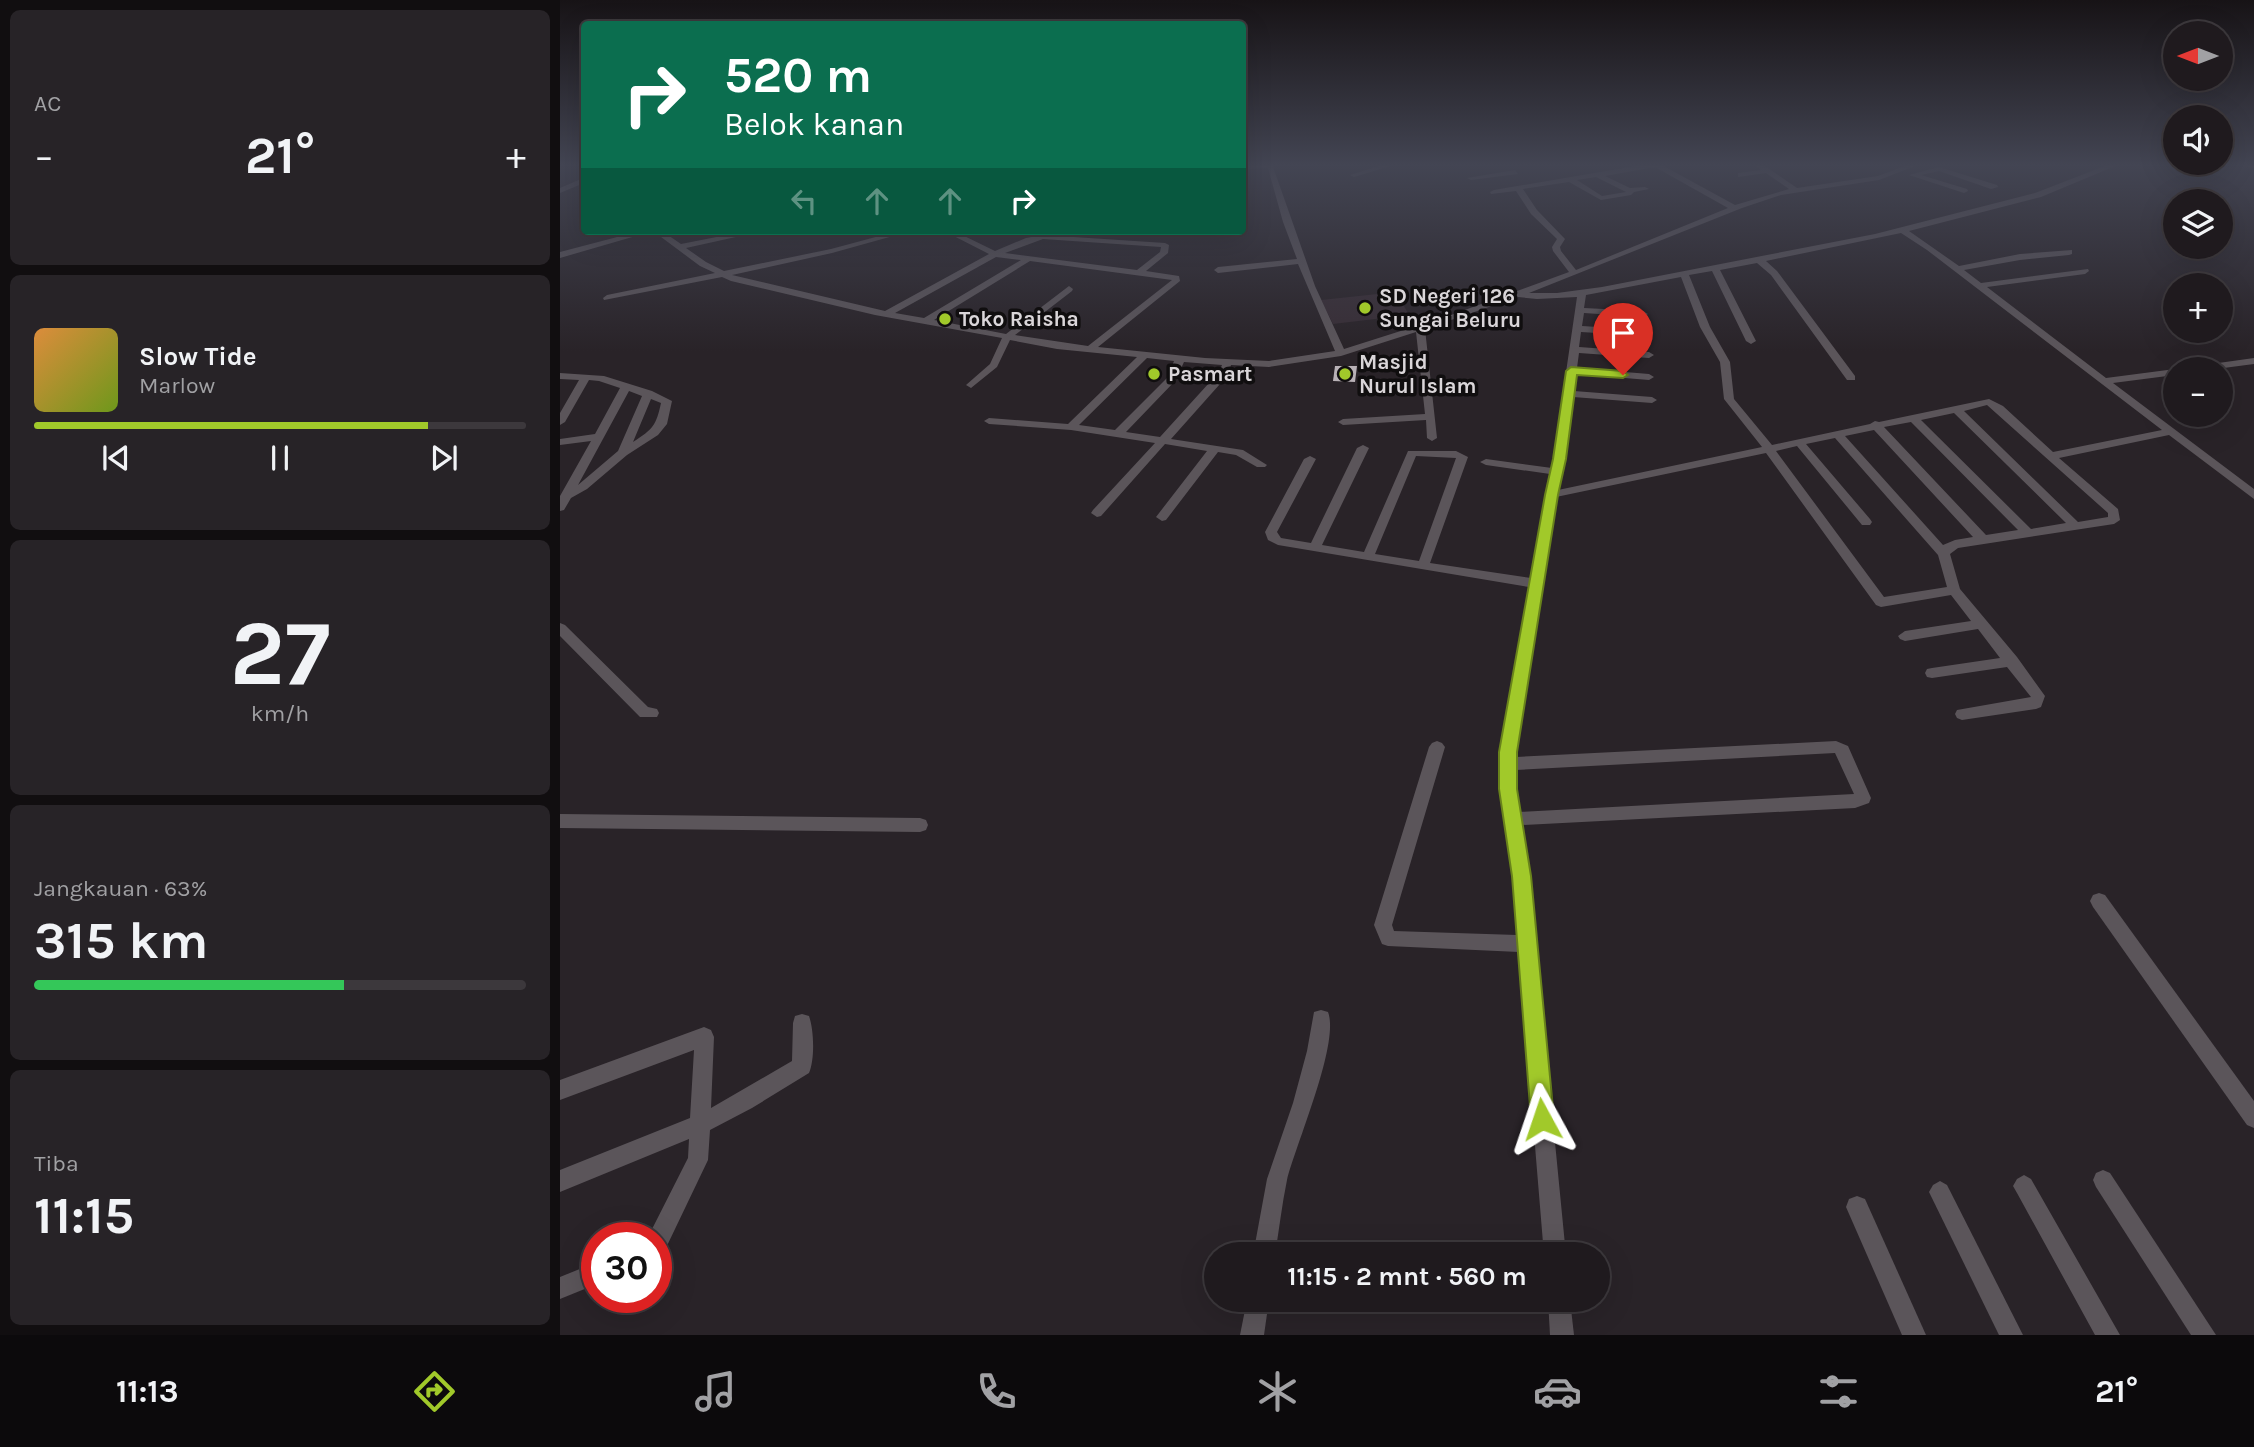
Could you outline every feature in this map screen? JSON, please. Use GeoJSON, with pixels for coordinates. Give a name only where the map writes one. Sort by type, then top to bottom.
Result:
{"type":"FeatureCollection","features":[{"type":"Feature","properties":{"kind":"street"},"geometry":{"type":"LineString","coordinates":[[1289,226],[1341,353]]}},
{"type":"Feature","properties":{"kind":"street"},"geometry":{"type":"LineString","coordinates":[[1548,226],[1561,239],[1556,247],[1557,251],[1574,273]]}},
{"type":"Feature","properties":{"kind":"street"},"geometry":{"type":"LineString","coordinates":[[662,235],[721,274],[755,286],[1007,337],[1089,350],[1227,363],[1294,362],[1341,353],[1520,295],[1689,226]]}},
{"type":"Feature","properties":{"kind":"street"},"geometry":{"type":"LineString","coordinates":[[1520,295],[1535,298],[1825,250],[1916,226]]}},
{"type":"Feature","properties":{"kind":"street"},"geometry":{"type":"LineString","coordinates":[[1902,230],[1930,248],[1955,270],[2254,495]]}},
{"type":"Feature","properties":{"kind":"street"},"geometry":{"type":"LineString","coordinates":[[560,255],[634,235]]}},
{"type":"Feature","properties":{"kind":"street"},"geometry":{"type":"LineString","coordinates":[[678,247],[739,235]]}},
{"type":"Feature","properties":{"kind":"street"},"geometry":{"type":"LineString","coordinates":[[607,298],[844,248],[882,235]]}},
{"type":"Feature","properties":{"kind":"street"},"geometry":{"type":"LineString","coordinates":[[956,235],[995,254],[1170,276],[1176,281],[1089,350]]}},
{"type":"Feature","properties":{"kind":"street"},"geometry":{"type":"LineString","coordinates":[[887,314],[1025,237],[1165,245],[1164,253],[1139,273]]}},
{"type":"Feature","properties":{"kind":"street"},"geometry":{"type":"LineString","coordinates":[[1955,270],[2020,257],[2069,252]]}},
{"type":"Feature","properties":{"kind":"street"},"geometry":{"type":"LineString","coordinates":[[924,321],[1027,260]]}},
{"type":"Feature","properties":{"kind":"street"},"geometry":{"type":"LineString","coordinates":[[1218,270],[1302,261]]}},
{"type":"Feature","properties":{"kind":"street"},"geometry":{"type":"LineString","coordinates":[[1760,261],[1785,287],[1851,378]]}},
{"type":"Feature","properties":{"kind":"street"},"geometry":{"type":"LineString","coordinates":[[1715,269],[1751,341]]}},
{"type":"Feature","properties":{"kind":"street"},"geometry":{"type":"LineString","coordinates":[[1978,286],[2085,271]]}},
{"type":"Feature","properties":{"kind":"street"},"geometry":{"type":"LineString","coordinates":[[1684,274],[1705,327],[1725,362],[1729,399],[1768,447],[1881,602],[1954,590]]}},
{"type":"Feature","properties":{"kind":"street"},"geometry":{"type":"LineString","coordinates":[[971,385],[994,365],[1007,337],[1069,289]]}},
{"type":"Feature","properties":{"kind":"street"},"geometry":{"type":"LineString","coordinates":[[1554,1242],[1521,876],[1512,819],[1508,764],[1551,495],[1557,472],[1582,291]]}},
{"type":"Feature","properties":{"kind":"street"},"geometry":{"type":"LineString","coordinates":[[1579,310],[1643,314]]}},
{"type":"Feature","properties":{"kind":"street"},"geometry":{"type":"LineString","coordinates":[[1420,329],[1432,438]]}},
{"type":"Feature","properties":{"kind":"street"},"geometry":{"type":"LineString","coordinates":[[1577,329],[1646,333]]}},
{"type":"Feature","properties":{"kind":"street"},"geometry":{"type":"LineString","coordinates":[[1574,350],[1648,355]]}},
{"type":"Feature","properties":{"kind":"street"},"geometry":{"type":"LineString","coordinates":[[1071,427],[1146,354]]}},
{"type":"Feature","properties":{"kind":"street"},"geometry":{"type":"LineString","coordinates":[[1117,435],[1171,379],[1180,359]]}},
{"type":"Feature","properties":{"kind":"street"},"geometry":{"type":"LineString","coordinates":[[2233,364],[2254,361]]}},
{"type":"Feature","properties":{"kind":"street"},"geometry":{"type":"LineString","coordinates":[[1097,513],[1165,442],[1224,373],[1227,363]]}},
{"type":"Feature","properties":{"kind":"street"},"geometry":{"type":"LineString","coordinates":[[1571,371],[1648,377]]}},
{"type":"Feature","properties":{"kind":"street"},"geometry":{"type":"LineString","coordinates":[[2104,381],[2163,374]]}},
{"type":"Feature","properties":{"kind":"street"},"geometry":{"type":"LineString","coordinates":[[560,376],[600,378],[667,401],[662,424],[583,487],[567,495]]}},
{"type":"Feature","properties":{"kind":"street"},"geometry":{"type":"LineString","coordinates":[[560,422],[585,378]]}},
{"type":"Feature","properties":{"kind":"street"},"geometry":{"type":"LineString","coordinates":[[560,507],[626,387]]}},
{"type":"Feature","properties":{"kind":"street"},"geometry":{"type":"LineString","coordinates":[[623,453],[648,393]]}},
{"type":"Feature","properties":{"kind":"street"},"geometry":{"type":"LineString","coordinates":[[1568,394],[1652,400]]}},
{"type":"Feature","properties":{"kind":"street"},"geometry":{"type":"LineString","coordinates":[[1551,495],[1798,440],[1989,402],[2114,512],[2116,518],[1955,544],[1947,548],[1944,554]]}},
{"type":"Feature","properties":{"kind":"street"},"geometry":{"type":"LineString","coordinates":[[1955,408],[2076,526]]}},
{"type":"Feature","properties":{"kind":"street"},"geometry":{"type":"LineString","coordinates":[[1343,422],[1431,417]]}},
{"type":"Feature","properties":{"kind":"street"},"geometry":{"type":"LineString","coordinates":[[1912,417],[2028,533]]}},
{"type":"Feature","properties":{"kind":"street"},"geometry":{"type":"LineString","coordinates":[[989,421],[1071,427],[1215,448],[1247,454],[1261,465]]}},
{"type":"Feature","properties":{"kind":"street"},"geometry":{"type":"LineString","coordinates":[[1875,424],[1983,540]]}},
{"type":"Feature","properties":{"kind":"street"},"geometry":{"type":"LineString","coordinates":[[1836,432],[1944,554],[1954,590],[2038,696],[2036,703],[1962,714]]}},
{"type":"Feature","properties":{"kind":"street"},"geometry":{"type":"LineString","coordinates":[[2051,456],[2169,432]]}},
{"type":"Feature","properties":{"kind":"street"},"geometry":{"type":"LineString","coordinates":[[560,442],[599,437]]}},
{"type":"Feature","properties":{"kind":"street"},"geometry":{"type":"LineString","coordinates":[[1798,440],[1866,522]]}},
{"type":"Feature","properties":{"kind":"street"},"geometry":{"type":"LineString","coordinates":[[1162,517],[1215,448]]}},
{"type":"Feature","properties":{"kind":"street"},"geometry":{"type":"LineString","coordinates":[[1315,547],[1363,448]]}},
{"type":"Feature","properties":{"kind":"street"},"geometry":{"type":"LineString","coordinates":[[1368,557],[1412,453],[1456,454],[1462,457],[1423,566]]}},
{"type":"Feature","properties":{"kind":"street"},"geometry":{"type":"LineString","coordinates":[[1310,459],[1270,532],[1278,541],[1538,584]]}},
{"type":"Feature","properties":{"kind":"street"},"geometry":{"type":"LineString","coordinates":[[1486,462],[1557,472]]}},
{"type":"Feature","properties":{"kind":"street"},"geometry":{"type":"LineString","coordinates":[[1905,636],[1982,624]]}},
{"type":"Feature","properties":{"kind":"street"},"geometry":{"type":"LineString","coordinates":[[560,628],[645,713],[652,713]]}},
{"type":"Feature","properties":{"kind":"street"},"geometry":{"type":"LineString","coordinates":[[1932,673],[2012,661]]}},
{"type":"Feature","properties":{"kind":"street"},"geometry":{"type":"LineString","coordinates":[[1437,747],[1383,925],[1385,933],[1388,938],[1401,940],[1527,944]]}},
{"type":"Feature","properties":{"kind":"street"},"geometry":{"type":"LineString","coordinates":[[1508,764],[1836,747],[1843,750],[1863,798],[1855,801],[1512,819]]}},
{"type":"Feature","properties":{"kind":"street"},"geometry":{"type":"LineString","coordinates":[[560,821],[920,825]]}},
{"type":"Feature","properties":{"kind":"street"},"geometry":{"type":"LineString","coordinates":[[2099,901],[2254,1118]]}},
{"type":"Feature","properties":{"kind":"street"},"geometry":{"type":"LineString","coordinates":[[1266,1242],[1277,1179],[1303,1103],[1317,1051],[1321,1019]]}},
{"type":"Feature","properties":{"kind":"street"},"geometry":{"type":"LineString","coordinates":[[560,1181],[702,1125],[773,1087],[802,1066],[802,1023]]}},
{"type":"Feature","properties":{"kind":"street"},"geometry":{"type":"LineString","coordinates":[[560,1090],[704,1037],[702,1125],[698,1160],[667,1222]]}},
{"type":"Feature","properties":{"kind":"street"},"geometry":{"type":"LineString","coordinates":[[2103,1180],[2204,1335]]}},
{"type":"Feature","properties":{"kind":"street"},"geometry":{"type":"LineString","coordinates":[[2024,1186],[2108,1335]]}},
{"type":"Feature","properties":{"kind":"street"},"geometry":{"type":"LineString","coordinates":[[1940,1192],[2011,1335]]}},
{"type":"Feature","properties":{"kind":"street"},"geometry":{"type":"LineString","coordinates":[[1857,1207],[1914,1335]]}},
{"type":"Feature","properties":{"kind":"street"},"geometry":{"type":"LineString","coordinates":[[560,1288],[581,1279]]}},
{"type":"Feature","properties":{"kind":"street"},"geometry":{"type":"LineString","coordinates":[[1252,1335],[1256,1312]]}},
{"type":"Feature","properties":{"kind":"street"},"geometry":{"type":"LineString","coordinates":[[1560,1312],[1562,1335]]}},
{"type":"Feature","properties":{"kind":"shaded area","name":"SD Negeri 126 Sungai Beluru"},"geometry":{"type":"Polygon","coordinates":[[[1396,292],[1409,315],[1333,324],[1321,300],[1396,292]]]}},
{"type":"Feature","properties":{"kind":"building","name":"Masjid Nurul Islam"},"geometry":{"type":"Polygon","coordinates":[[[1335,366],[1357,366],[1355,382],[1333,381],[1335,366]]]}},
{"type":"Feature","properties":{"kind":"place","name":"SD Negeri 126 Sungai Beluru"},"geometry":{"type":"Point","coordinates":[1365,308]}},
{"type":"Feature","properties":{"kind":"place","name":"Toko Raisha"},"geometry":{"type":"Point","coordinates":[945,319]}},
{"type":"Feature","properties":{"kind":"place","name":"Pasmart"},"geometry":{"type":"Point","coordinates":[1154,374]}},
{"type":"Feature","properties":{"kind":"place","name":"Masjid Nurul Islam"},"geometry":{"type":"Point","coordinates":[1345,374]}},
{"type":"Feature","properties":{"kind":"route"},"geometry":{"type":"LineString","coordinates":[[1542,1119],[1521,876],[1508,789],[1508,752],[1551,495],[1560,459],[1571,371],[1623,375]]}}]}
